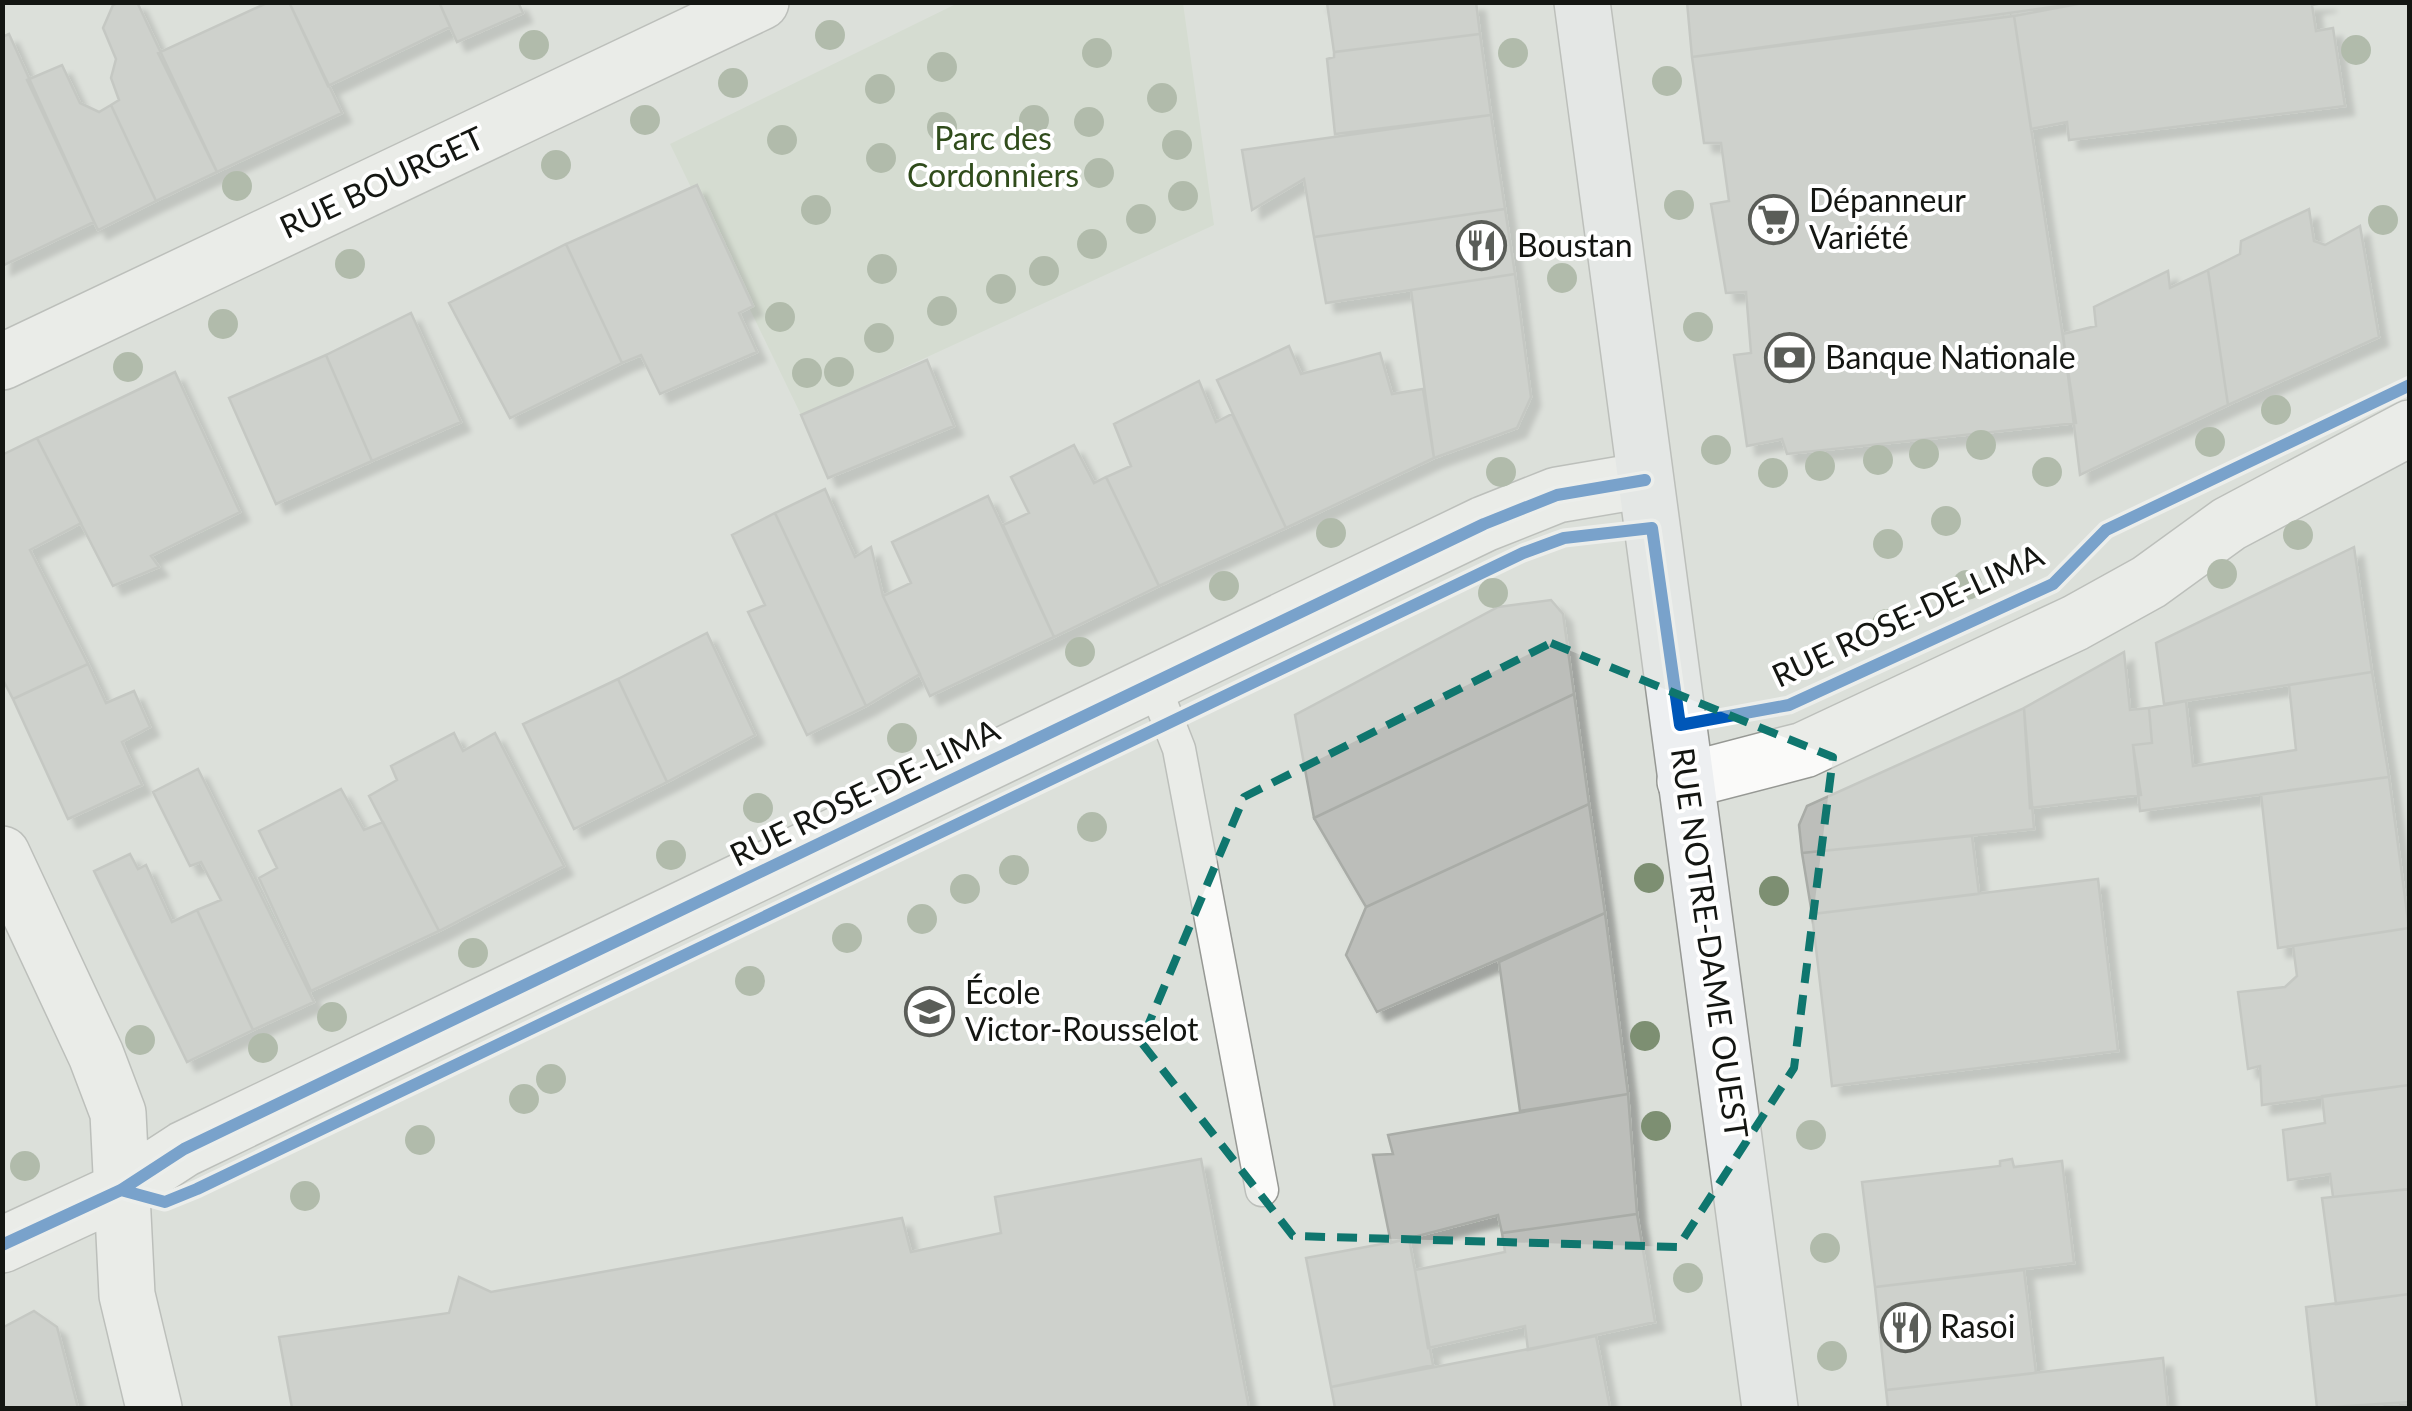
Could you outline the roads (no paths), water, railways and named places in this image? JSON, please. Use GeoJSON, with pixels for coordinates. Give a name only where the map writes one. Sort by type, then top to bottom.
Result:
{"type":"FeatureCollection","features":[{"type":"Feature","properties":{"kind":"main road","name":"RUE NOTRE-DAME OUEST"},"geometry":{"type":"LineString","coordinates":[[1582,2],[1770,1408]]}},
{"type":"Feature","properties":{"kind":"street","name":"RUE BOURGET"},"geometry":{"type":"LineString","coordinates":[[2,362],[761,2]]}},
{"type":"Feature","properties":{"kind":"street"},"geometry":{"type":"LineString","coordinates":[[1685,780],[1804,750],[2075,623],[2149,582],[2229,524],[2410,428]]}},
{"type":"Feature","properties":{"kind":"street","name":"RUE ROSE-DE-LIMA"},"geometry":{"type":"LineString","coordinates":[[2,1245],[122,1190],[184,1148],[1511,512],[1580,489],[1645,480]]}},
{"type":"Feature","properties":{"kind":"street"},"geometry":{"type":"LineString","coordinates":[[2,854],[105,1076],[118,1113],[127,1295],[154,1408]]}},
{"type":"Feature","properties":{"kind":"lane"},"geometry":{"type":"LineString","coordinates":[[1154,685],[1179,749],[1262,1190]]}},
{"type":"Feature","properties":{"kind":"place","name":"Dépanneur Variété"},"geometry":{"type":"Point","coordinates":[1774,219]}},
{"type":"Feature","properties":{"kind":"place","name":"Boustan"},"geometry":{"type":"Point","coordinates":[1482,246]}},
{"type":"Feature","properties":{"kind":"place","name":"Banque Nationale"},"geometry":{"type":"Point","coordinates":[1790,358]}},
{"type":"Feature","properties":{"kind":"place","name":"École Victor-Rousselot"},"geometry":{"type":"Point","coordinates":[930,1011]}},
{"type":"Feature","properties":{"kind":"place","name":"Rasoi"},"geometry":{"type":"Point","coordinates":[1905,1327]}},
{"type":"Feature","properties":{"kind":"park label","name":"Parc des Cordonniers"},"geometry":{"type":"Point","coordinates":[993,158]}}]}
